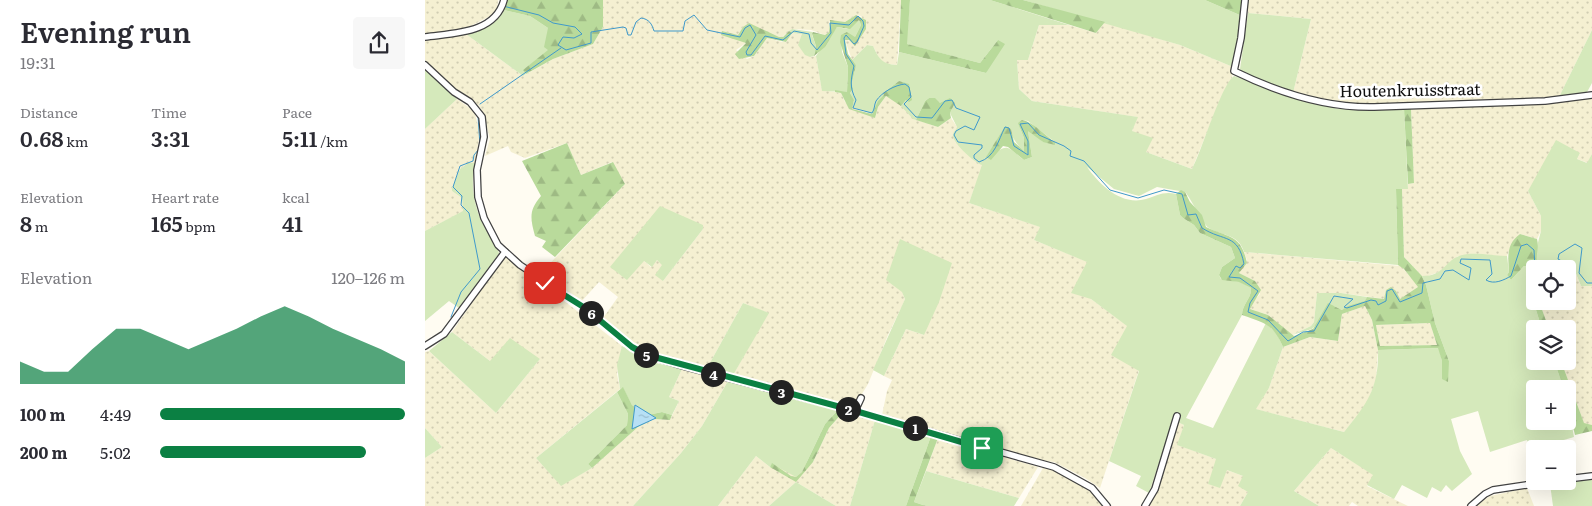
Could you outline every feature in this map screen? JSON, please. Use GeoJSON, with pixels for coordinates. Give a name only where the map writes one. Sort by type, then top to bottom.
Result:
{"type":"FeatureCollection","features":[{"type":"Feature","properties":{"kind":"street","name":"Houtenkruisstraat"},"geometry":{"type":"LineString","coordinates":[[1245,0],[1241,38],[1233,71],[1303,98],[1349,107],[1494,103],[1592,95]]}},
{"type":"Feature","properties":{"kind":"street"},"geometry":{"type":"LineString","coordinates":[[425,37],[456,35],[471,30],[493,18],[503,4]]}},
{"type":"Feature","properties":{"kind":"street"},"geometry":{"type":"LineString","coordinates":[[425,65],[443,83],[470,102],[482,117],[484,137],[477,170],[478,197],[488,228],[505,252],[545,283],[585,308],[632,347],[647,355],[1054,467],[1092,488],[1107,506]]}},
{"type":"Feature","properties":{"kind":"street"},"geometry":{"type":"LineString","coordinates":[[425,346],[444,334],[505,252]]}},
{"type":"Feature","properties":{"kind":"street"},"geometry":{"type":"LineString","coordinates":[[855,411],[861,398]]}},
{"type":"Feature","properties":{"kind":"street"},"geometry":{"type":"LineString","coordinates":[[1145,506],[1155,489],[1177,416]]}},
{"type":"Feature","properties":{"kind":"street"},"geometry":{"type":"LineString","coordinates":[[1576,478],[1592,476]]}},
{"type":"Feature","properties":{"kind":"street"},"geometry":{"type":"LineString","coordinates":[[1471,506],[1493,490],[1526,485]]}},
{"type":"Feature","properties":{"kind":"shaded area"},"geometry":{"type":"Polygon","coordinates":[[[425,0],[498,0],[497,9],[492,15],[465,29],[425,35],[425,0]]]}},
{"type":"Feature","properties":{"kind":"shaded area"},"geometry":{"type":"Polygon","coordinates":[[[603,0],[901,0],[897,65],[887,64],[880,60],[873,46],[867,45],[852,60],[845,40],[851,42],[866,23],[861,16],[856,15],[845,22],[829,21],[829,32],[825,35],[811,30],[792,29],[782,37],[779,37],[743,27],[738,35],[722,31],[746,43],[736,50],[747,59],[754,56],[767,38],[786,42],[792,33],[802,34],[810,57],[816,56],[822,90],[841,93],[845,102],[875,118],[878,107],[886,96],[899,103],[914,119],[938,127],[951,118],[983,165],[969,203],[1041,227],[1034,240],[1088,262],[1091,299],[1128,326],[1139,370],[1100,488],[1054,462],[1032,459],[882,415],[887,391],[892,380],[884,376],[906,329],[924,335],[902,292],[905,299],[903,304],[868,384],[854,407],[732,377],[768,313],[743,303],[706,370],[657,356],[634,344],[603,318],[618,297],[599,282],[581,302],[539,275],[625,184],[612,162],[581,175],[567,143],[525,158],[511,152],[508,146],[485,156],[490,139],[484,114],[479,106],[452,88],[425,60],[425,40],[466,34],[523,76],[553,59],[593,44],[603,27],[603,0]],[[703,225],[644,261],[651,267],[657,260],[663,265],[663,281],[703,229],[703,225]]]}},
{"type":"Feature","properties":{"kind":"shaded area"},"geometry":{"type":"Polygon","coordinates":[[[1247,0],[1592,0],[1592,30],[1559,97],[1342,105],[1293,93],[1311,19],[1248,13],[1247,0]]]}},
{"type":"Feature","properties":{"kind":"shaded area"},"geometry":{"type":"Polygon","coordinates":[[[1105,22],[1180,45],[1233,67],[1232,78],[1216,110],[1192,169],[1146,152],[1132,131],[1137,117],[1032,101],[1019,89],[1017,59],[1028,60],[1039,25],[1069,25],[1096,33],[1105,22]]]}},
{"type":"Feature","properties":{"kind":"shaded area"},"geometry":{"type":"Polygon","coordinates":[[[1592,98],[1592,154],[1588,163],[1577,159],[1580,153],[1528,191],[1541,216],[1541,231],[1537,239],[1520,234],[1507,256],[1458,256],[1444,270],[1428,276],[1422,276],[1404,257],[1402,189],[1408,189],[1408,184],[1414,183],[1411,109],[1542,104],[1592,98]]]}},
{"type":"Feature","properties":{"kind":"shaded area"},"geometry":{"type":"Polygon","coordinates":[[[457,99],[474,111],[480,132],[475,163],[468,163],[460,169],[452,188],[452,191],[462,198],[464,211],[425,231],[425,129],[457,99]]]}},
{"type":"Feature","properties":{"kind":"shaded area"},"geometry":{"type":"Polygon","coordinates":[[[1244,252],[1401,266],[1419,287],[1400,300],[1396,291],[1386,290],[1384,299],[1341,293],[1317,293],[1314,322],[1311,326],[1292,335],[1268,315],[1250,309],[1251,304],[1260,294],[1255,281],[1239,273],[1247,260],[1244,252]]]}},
{"type":"Feature","properties":{"kind":"shaded area"},"geometry":{"type":"Polygon","coordinates":[[[505,255],[622,346],[617,374],[620,389],[536,458],[561,485],[592,468],[638,427],[654,419],[670,420],[679,401],[669,397],[682,369],[728,381],[702,426],[681,453],[633,506],[425,506],[425,458],[442,447],[425,428],[425,352],[429,351],[496,413],[540,359],[490,361],[452,332],[505,255]]]}},
{"type":"Feature","properties":{"kind":"shaded area"},"geometry":{"type":"Polygon","coordinates":[[[1576,274],[1581,286],[1592,286],[1592,425],[1584,424],[1576,402],[1576,380],[1568,380],[1564,370],[1576,370],[1576,320],[1546,320],[1542,310],[1576,310],[1576,274]]]}},
{"type":"Feature","properties":{"kind":"shaded area"},"geometry":{"type":"Polygon","coordinates":[[[1365,306],[1372,320],[1378,350],[1376,380],[1367,404],[1344,432],[1255,409],[1269,388],[1283,347],[1310,337],[1338,341],[1342,314],[1365,306]]]}},
{"type":"Feature","properties":{"kind":"shaded area"},"geometry":{"type":"Polygon","coordinates":[[[1430,323],[1437,345],[1380,346],[1376,325],[1430,323]]]}},
{"type":"Feature","properties":{"kind":"shaded area"},"geometry":{"type":"Polygon","coordinates":[[[844,411],[875,420],[850,506],[836,506],[796,482],[769,506],[718,506],[756,456],[770,467],[813,462],[829,428],[844,411]]]}},
{"type":"Feature","properties":{"kind":"shaded area"},"geometry":{"type":"Polygon","coordinates":[[[1173,420],[1184,425],[1178,445],[1216,459],[1227,470],[1243,476],[1248,492],[1240,506],[1141,506],[1149,493],[1173,420]]]}},
{"type":"Feature","properties":{"kind":"shaded area"},"geometry":{"type":"Polygon","coordinates":[[[938,438],[1038,467],[1019,498],[926,471],[938,438]]]}},
{"type":"Feature","properties":{"kind":"shaded area"},"geometry":{"type":"Polygon","coordinates":[[[1331,448],[1374,475],[1367,486],[1408,506],[1358,506],[1352,502],[1349,506],[1319,506],[1294,491],[1331,448]]]}},
{"type":"Feature","properties":{"kind":"shaded area"},"geometry":{"type":"Polygon","coordinates":[[[1043,468],[1054,470],[1090,491],[1103,506],[1021,506],[1043,468]]]}},
{"type":"Feature","properties":{"kind":"shaded area"},"geometry":{"type":"Polygon","coordinates":[[[1526,488],[1534,506],[1475,506],[1490,496],[1526,488]]]}},
{"type":"Feature","properties":{"kind":"green space"},"geometry":{"type":"Polygon","coordinates":[[[505,0],[603,0],[603,27],[593,44],[553,59],[526,74],[523,70],[548,50],[544,47],[548,28],[530,16],[504,10],[505,0]]]}},
{"type":"Feature","properties":{"kind":"green space"},"geometry":{"type":"Polygon","coordinates":[[[901,0],[910,0],[907,44],[980,63],[998,40],[1005,44],[986,73],[899,52],[901,0]]]}},
{"type":"Feature","properties":{"kind":"green space"},"geometry":{"type":"Polygon","coordinates":[[[910,0],[990,0],[1069,25],[1039,25],[1028,60],[1017,60],[1019,89],[1032,101],[1138,117],[1132,131],[1153,138],[1146,152],[1192,169],[1223,92],[1234,76],[1338,109],[1404,109],[1408,189],[1396,189],[1398,265],[1244,252],[1242,246],[1234,239],[1206,226],[1185,192],[1157,187],[1139,196],[1114,189],[1087,167],[1098,181],[1120,197],[1137,200],[1164,193],[1176,194],[1180,215],[1183,218],[1194,225],[1200,233],[1231,247],[1235,258],[1222,267],[1219,275],[1221,279],[1240,282],[1251,288],[1242,315],[1186,418],[1213,428],[1266,323],[1277,334],[1283,347],[1269,388],[1256,409],[1344,432],[1370,395],[1376,375],[1378,350],[1439,348],[1442,361],[1442,379],[1449,361],[1435,323],[1422,276],[1435,274],[1459,256],[1476,254],[1507,256],[1509,272],[1507,275],[1511,280],[1524,266],[1526,266],[1526,310],[1536,310],[1539,320],[1526,320],[1526,370],[1557,370],[1561,380],[1526,380],[1526,430],[1573,430],[1574,437],[1564,440],[1526,440],[1490,452],[1478,411],[1451,419],[1460,451],[1472,474],[1452,491],[1446,485],[1441,492],[1432,487],[1427,498],[1402,485],[1394,499],[1367,485],[1373,475],[1331,448],[1294,491],[1319,506],[1240,506],[1248,492],[1238,486],[1243,476],[1227,470],[1220,488],[1208,484],[1216,459],[1177,445],[1184,425],[1173,420],[1149,493],[1136,486],[1141,476],[1109,461],[1139,371],[1111,355],[1127,326],[1091,299],[1071,293],[1087,262],[1034,240],[1040,227],[969,203],[982,165],[964,152],[953,138],[953,133],[957,127],[950,113],[955,103],[940,103],[929,98],[925,101],[916,120],[913,119],[901,106],[906,100],[899,81],[883,93],[885,95],[872,114],[852,107],[854,101],[850,93],[853,89],[852,83],[856,65],[852,60],[867,45],[873,46],[882,60],[892,64],[897,65],[899,52],[986,73],[998,40],[980,63],[906,44],[910,0]],[[1022,120],[1020,128],[1024,138],[1024,151],[1005,126],[987,156],[1006,148],[1024,160],[1032,157],[1028,131],[1031,130],[1043,142],[1055,142],[1028,121],[1022,120]]]}},
{"type":"Feature","properties":{"kind":"green space"},"geometry":{"type":"Polygon","coordinates":[[[990,0],[1023,0],[1105,22],[1096,33],[990,0]]]}},
{"type":"Feature","properties":{"kind":"green space"},"geometry":{"type":"Polygon","coordinates":[[[1023,0],[1205,0],[1242,16],[1233,67],[1180,45],[1023,0]]]}},
{"type":"Feature","properties":{"kind":"green space"},"geometry":{"type":"Polygon","coordinates":[[[1205,0],[1243,0],[1242,16],[1205,0]]]}},
{"type":"Feature","properties":{"kind":"green space"},"geometry":{"type":"Polygon","coordinates":[[[504,10],[530,16],[548,28],[549,50],[524,70],[526,74],[523,76],[466,34],[484,26],[504,10]]]}},
{"type":"Feature","properties":{"kind":"green space"},"geometry":{"type":"Polygon","coordinates":[[[1248,13],[1311,19],[1293,93],[1242,72],[1240,69],[1248,13]]]}},
{"type":"Feature","properties":{"kind":"green space"},"geometry":{"type":"Polygon","coordinates":[[[856,15],[866,20],[866,29],[855,46],[849,40],[845,40],[848,54],[856,65],[852,83],[853,89],[850,93],[854,100],[852,109],[872,114],[878,101],[884,95],[883,93],[899,81],[909,84],[912,100],[909,102],[906,100],[901,106],[886,96],[878,107],[875,118],[849,109],[841,93],[835,92],[835,90],[847,92],[848,67],[840,42],[841,35],[847,32],[855,37],[861,25],[859,20],[850,29],[837,27],[825,47],[814,56],[816,46],[813,32],[825,35],[829,32],[830,20],[845,22],[856,15]]]}},
{"type":"Feature","properties":{"kind":"green space"},"geometry":{"type":"Polygon","coordinates":[[[859,20],[861,25],[855,37],[841,35],[842,52],[848,67],[847,92],[822,91],[816,56],[837,27],[847,29],[859,20]]]}},
{"type":"Feature","properties":{"kind":"green space"},"geometry":{"type":"Polygon","coordinates":[[[749,23],[779,37],[783,37],[789,31],[792,33],[786,42],[767,38],[754,56],[739,59],[735,54],[746,43],[721,35],[722,31],[738,35],[743,27],[749,23]]]}},
{"type":"Feature","properties":{"kind":"green space"},"geometry":{"type":"Polygon","coordinates":[[[792,29],[813,32],[812,35],[816,46],[814,56],[805,55],[798,45],[802,34],[789,31],[792,29]]]}},
{"type":"Feature","properties":{"kind":"green space"},"geometry":{"type":"Polygon","coordinates":[[[1592,30],[1592,83],[1586,94],[1559,97],[1592,30]]]}},
{"type":"Feature","properties":{"kind":"green space"},"geometry":{"type":"Polygon","coordinates":[[[425,69],[457,99],[425,129],[425,69]]]}},
{"type":"Feature","properties":{"kind":"green space"},"geometry":{"type":"Polygon","coordinates":[[[929,98],[935,98],[940,103],[950,98],[955,103],[950,113],[951,118],[938,127],[916,120],[925,101],[929,98]]]}},
{"type":"Feature","properties":{"kind":"green space"},"geometry":{"type":"Polygon","coordinates":[[[1404,109],[1411,109],[1414,183],[1408,184],[1404,109]]]}},
{"type":"Feature","properties":{"kind":"green space"},"geometry":{"type":"Polygon","coordinates":[[[1022,120],[1035,126],[1055,142],[1055,145],[1043,142],[1028,131],[1032,157],[1024,160],[1008,147],[1003,146],[991,160],[986,157],[1005,126],[1011,129],[1014,142],[1024,151],[1024,138],[1018,123],[1022,120]]]}},
{"type":"Feature","properties":{"kind":"green space"},"geometry":{"type":"Polygon","coordinates":[[[1556,140],[1580,153],[1577,159],[1587,163],[1592,154],[1592,286],[1581,286],[1576,274],[1576,260],[1537,260],[1535,254],[1541,231],[1541,216],[1528,191],[1556,140]]]}},
{"type":"Feature","properties":{"kind":"green space"},"geometry":{"type":"Polygon","coordinates":[[[567,143],[581,175],[613,162],[625,184],[555,257],[542,247],[546,241],[535,236],[532,214],[534,206],[541,196],[522,161],[567,143]]]}},
{"type":"Feature","properties":{"kind":"green space"},"geometry":{"type":"Polygon","coordinates":[[[468,163],[475,163],[473,187],[475,203],[499,254],[459,308],[449,301],[425,321],[425,231],[463,211],[462,198],[452,191],[452,188],[460,169],[468,163]]]}},
{"type":"Feature","properties":{"kind":"green space"},"geometry":{"type":"Polygon","coordinates":[[[1396,189],[1402,189],[1404,257],[1422,276],[1426,285],[1435,323],[1449,361],[1448,382],[1442,379],[1442,361],[1438,348],[1378,350],[1372,320],[1365,306],[1342,314],[1338,341],[1310,337],[1283,347],[1276,333],[1267,325],[1242,315],[1251,288],[1239,282],[1222,280],[1219,275],[1222,267],[1235,258],[1231,247],[1200,233],[1194,225],[1183,218],[1180,215],[1176,194],[1181,190],[1185,192],[1190,202],[1202,215],[1206,227],[1233,238],[1241,247],[1247,263],[1239,273],[1255,281],[1261,290],[1250,309],[1268,315],[1294,336],[1313,329],[1328,303],[1342,310],[1348,306],[1365,301],[1367,297],[1384,299],[1386,290],[1391,287],[1396,291],[1400,299],[1418,287],[1404,269],[1398,265],[1396,189]],[[1430,323],[1376,325],[1380,346],[1437,345],[1430,323]]]}},
{"type":"Feature","properties":{"kind":"green space"},"geometry":{"type":"Polygon","coordinates":[[[660,206],[703,225],[703,229],[663,281],[655,275],[662,265],[657,260],[652,267],[644,261],[627,280],[610,267],[660,206]]]}},
{"type":"Feature","properties":{"kind":"green space"},"geometry":{"type":"Polygon","coordinates":[[[1520,234],[1537,239],[1537,260],[1526,260],[1526,266],[1524,266],[1511,280],[1507,275],[1509,272],[1508,256],[1510,246],[1520,234]]]}},
{"type":"Feature","properties":{"kind":"green space"},"geometry":{"type":"Polygon","coordinates":[[[900,239],[952,263],[939,302],[924,335],[906,329],[884,376],[873,370],[905,299],[902,292],[886,280],[900,239]]]}},
{"type":"Feature","properties":{"kind":"green space"},"geometry":{"type":"Polygon","coordinates":[[[1317,293],[1341,293],[1367,297],[1366,301],[1342,310],[1334,306],[1312,329],[1292,335],[1311,326],[1314,322],[1317,293]]]}},
{"type":"Feature","properties":{"kind":"green space"},"geometry":{"type":"Polygon","coordinates":[[[743,303],[769,313],[732,377],[706,370],[743,303]]]}},
{"type":"Feature","properties":{"kind":"green space"},"geometry":{"type":"Polygon","coordinates":[[[1536,310],[1542,310],[1546,320],[1539,320],[1536,310]]]}},
{"type":"Feature","properties":{"kind":"green space"},"geometry":{"type":"Polygon","coordinates":[[[452,332],[490,361],[510,338],[540,359],[496,413],[429,351],[452,332]]]}},
{"type":"Feature","properties":{"kind":"green space"},"geometry":{"type":"Polygon","coordinates":[[[622,346],[656,363],[682,369],[669,397],[679,401],[672,415],[662,412],[648,415],[632,405],[623,388],[620,389],[617,365],[622,346]]]}},
{"type":"Feature","properties":{"kind":"green space"},"geometry":{"type":"Polygon","coordinates":[[[1557,370],[1564,370],[1568,380],[1561,380],[1557,370]]]}},
{"type":"Feature","properties":{"kind":"green space"},"geometry":{"type":"Polygon","coordinates":[[[728,381],[839,409],[825,424],[802,472],[796,477],[772,464],[770,467],[756,456],[718,506],[633,506],[681,453],[702,426],[728,381]]]}},
{"type":"Feature","properties":{"kind":"green space"},"geometry":{"type":"Polygon","coordinates":[[[623,387],[632,405],[648,415],[662,412],[672,415],[670,420],[654,419],[638,427],[592,468],[588,464],[627,425],[628,414],[617,392],[623,387]]]}},
{"type":"Feature","properties":{"kind":"green space"},"geometry":{"type":"Polygon","coordinates":[[[617,392],[628,414],[627,425],[588,464],[592,468],[561,486],[536,458],[617,392]]]}},
{"type":"Feature","properties":{"kind":"green space"},"geometry":{"type":"Polygon","coordinates":[[[1576,401],[1584,423],[1592,425],[1592,431],[1575,435],[1576,401]]]}},
{"type":"Feature","properties":{"kind":"green space"},"geometry":{"type":"Polygon","coordinates":[[[839,409],[844,411],[829,428],[813,462],[796,482],[770,467],[772,463],[791,476],[796,477],[802,472],[825,424],[839,409]]]}},
{"type":"Feature","properties":{"kind":"green space"},"geometry":{"type":"Polygon","coordinates":[[[875,420],[931,436],[906,506],[850,506],[875,420]]]}},
{"type":"Feature","properties":{"kind":"green space"},"geometry":{"type":"Polygon","coordinates":[[[425,428],[442,447],[425,458],[425,428]]]}},
{"type":"Feature","properties":{"kind":"green space"},"geometry":{"type":"Polygon","coordinates":[[[931,436],[938,438],[914,502],[926,506],[906,506],[931,436]]]}},
{"type":"Feature","properties":{"kind":"green space"},"geometry":{"type":"Polygon","coordinates":[[[926,471],[1019,498],[1014,506],[926,506],[914,502],[926,471]]]}},
{"type":"Feature","properties":{"kind":"green space"},"geometry":{"type":"Polygon","coordinates":[[[1592,478],[1592,506],[1553,506],[1551,490],[1576,490],[1576,480],[1592,478]]]}},
{"type":"Feature","properties":{"kind":"green space"},"geometry":{"type":"Polygon","coordinates":[[[796,482],[836,506],[769,506],[796,482]]]}},
{"type":"Feature","properties":{"kind":"water"},"geometry":{"type":"Polygon","coordinates":[[[635,405],[656,418],[632,429],[635,405]]]}},
{"type":"Feature","properties":{"kind":"waterway"},"geometry":{"type":"LineString","coordinates":[[503,6],[539,15],[553,23],[575,27],[582,34],[574,38],[563,37],[558,45],[566,50],[591,43],[591,32],[623,27],[626,28],[628,35],[631,35],[636,22],[641,18],[650,22],[654,31],[683,31],[685,21],[694,15],[707,30],[740,37],[745,28],[750,25],[756,35],[746,52],[747,55],[751,55],[765,36],[783,40],[794,31],[809,34],[811,43],[817,50],[831,33],[830,23],[849,25],[858,16],[863,21],[864,26],[857,42],[854,44],[846,35],[844,38],[846,54],[854,66],[851,83],[856,100],[853,108],[872,113],[876,101],[885,92],[893,87],[905,84],[909,87],[911,97],[904,104],[916,117],[932,118],[945,101],[952,100],[956,108],[980,117],[974,130],[965,126],[956,131],[954,135],[958,142],[982,145],[982,148],[974,155],[974,158],[979,162],[992,152],[1005,127],[1009,128],[1014,146],[1028,155],[1028,141],[1020,124],[1028,123],[1039,135],[1064,146],[1071,151],[1070,156],[1084,161],[1110,190],[1138,198],[1164,190],[1182,194],[1188,215],[1196,214],[1202,228],[1229,240],[1238,247],[1244,264],[1240,268],[1236,266],[1229,277],[1240,278],[1258,291],[1250,303],[1248,312],[1268,320],[1288,341],[1303,332],[1314,331],[1334,296],[1353,299],[1344,307],[1347,308],[1371,300],[1376,301],[1378,305],[1386,301],[1387,291],[1392,289],[1400,302],[1422,293],[1423,283],[1440,279],[1445,271],[1453,270],[1469,280],[1471,268],[1460,263],[1461,259],[1490,260],[1492,274],[1486,280],[1492,282],[1511,276],[1521,246],[1527,244],[1534,250],[1535,260]]}},
{"type":"Feature","properties":{"kind":"waterway"},"geometry":{"type":"LineString","coordinates":[[480,104],[561,48]]}},
{"type":"Feature","properties":{"kind":"waterway"},"geometry":{"type":"LineString","coordinates":[[478,116],[480,145]]}},
{"type":"Feature","properties":{"kind":"waterway"},"geometry":{"type":"LineString","coordinates":[[451,317],[461,292],[480,269],[469,213],[461,205],[462,196],[453,187],[460,166],[473,161],[474,155],[479,149]]}},
{"type":"Feature","properties":{"kind":"waterway"},"geometry":{"type":"LineString","coordinates":[[1560,260],[1558,259],[1559,254],[1575,244],[1582,248],[1579,273],[1587,283],[1592,283]]}},
{"type":"Feature","properties":{"kind":"route"},"geometry":{"type":"LineString","coordinates":[[545,283],[585,308],[632,347],[647,355],[859,412],[982,448]]}}]}
